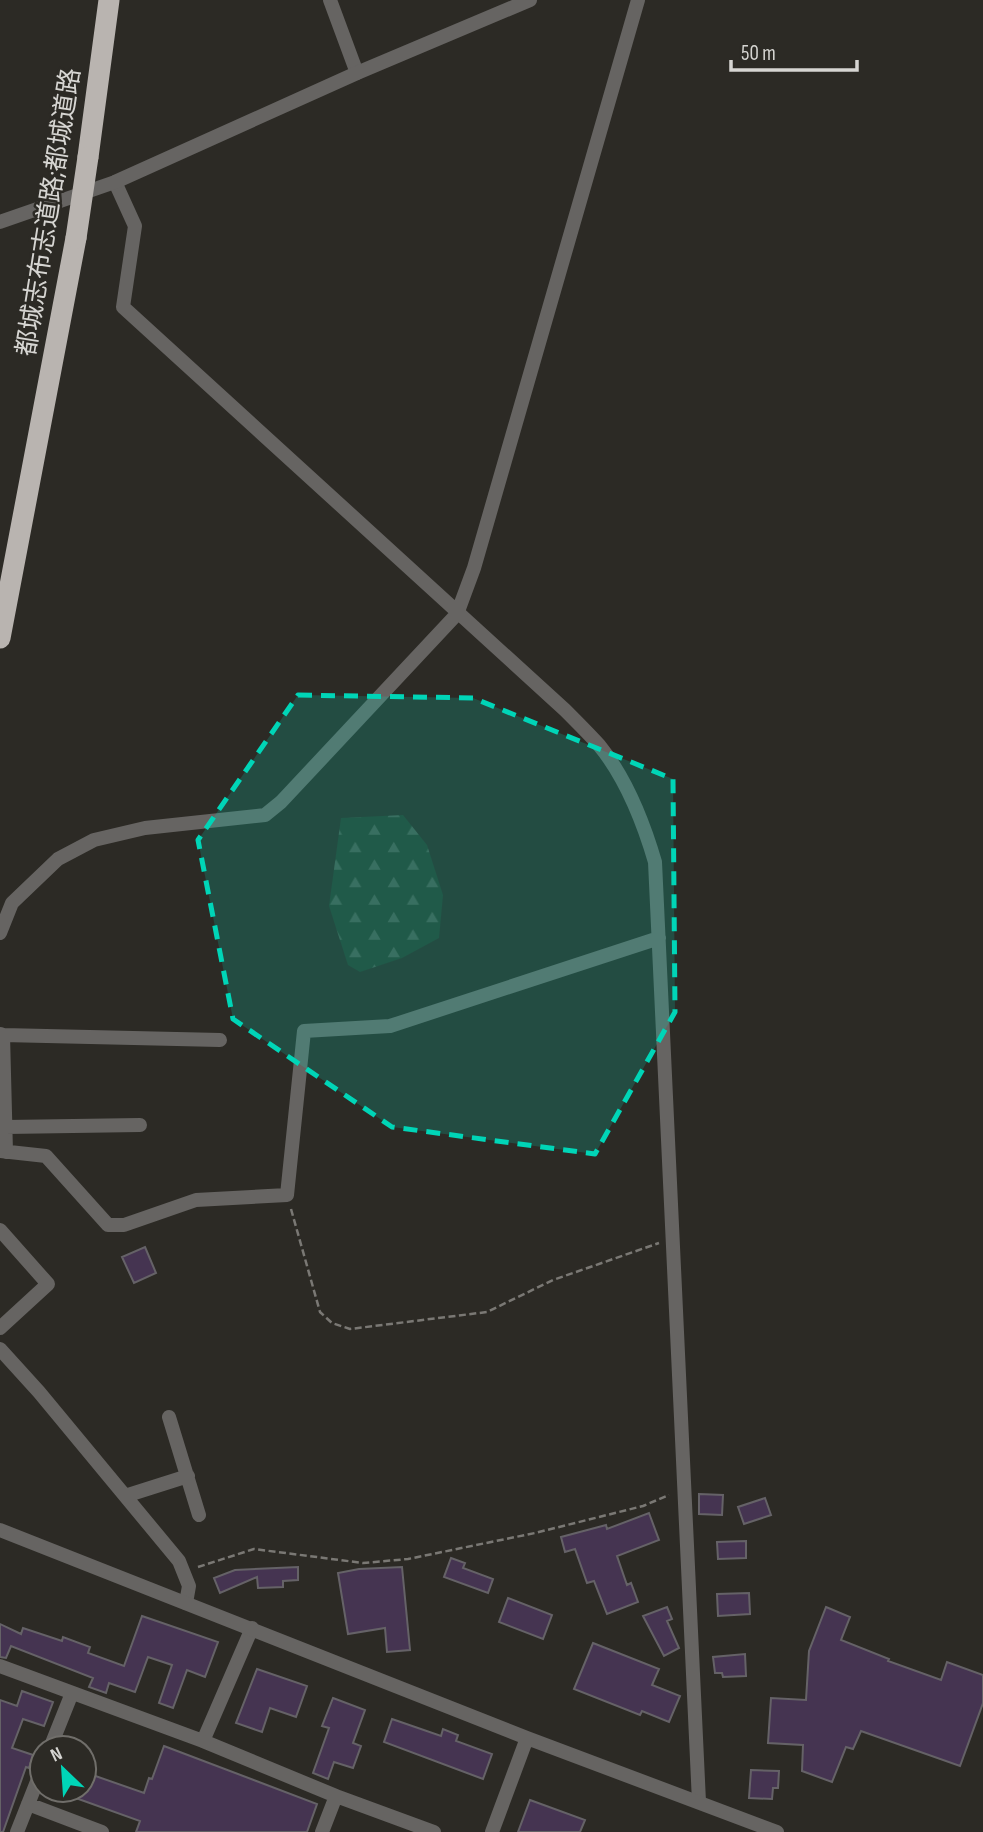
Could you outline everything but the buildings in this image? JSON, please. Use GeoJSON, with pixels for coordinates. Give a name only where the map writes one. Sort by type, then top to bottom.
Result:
{"type":"FeatureCollection","features":[{"type":"Feature","properties":{"kind":"highway","name":"都城志布志道路;都城道路"},"geometry":{"type":"LineString","coordinates":[[0,638],[76,238],[108,0]]}},
{"type":"Feature","properties":{"kind":"street"},"geometry":{"type":"LineString","coordinates":[[330,0],[357,73]]}},
{"type":"Feature","properties":{"kind":"street"},"geometry":{"type":"LineString","coordinates":[[0,222],[115,182],[357,73],[530,0]]}},
{"type":"Feature","properties":{"kind":"street"},"geometry":{"type":"LineString","coordinates":[[0,933],[12,903],[58,859],[93,841],[145,828],[265,815],[281,802],[457,614],[474,568],[638,0]]}},
{"type":"Feature","properties":{"kind":"street"},"geometry":{"type":"LineString","coordinates":[[115,182],[135,226],[123,307],[565,710],[600,746],[623,782],[645,830],[655,862],[699,1802]]}},
{"type":"Feature","properties":{"kind":"street"},"geometry":{"type":"LineString","coordinates":[[220,1040],[1,1034],[6,1127],[3,1151],[46,1156],[108,1225],[124,1226],[195,1200],[287,1195],[304,1031],[390,1026],[659,937]]}},
{"type":"Feature","properties":{"kind":"street"},"geometry":{"type":"LineString","coordinates":[[6,1127],[140,1125]]}},
{"type":"Feature","properties":{"kind":"street"},"geometry":{"type":"LineString","coordinates":[[0,1230],[48,1284],[0,1328]]}},
{"type":"Feature","properties":{"kind":"street"},"geometry":{"type":"LineString","coordinates":[[0,1349],[179,1561],[189,1586],[187,1603]]}},
{"type":"Feature","properties":{"kind":"street"},"geometry":{"type":"LineString","coordinates":[[169,1418],[199,1515]]}},
{"type":"Feature","properties":{"kind":"street"},"geometry":{"type":"LineString","coordinates":[[125,1496],[188,1476]]}},
{"type":"Feature","properties":{"kind":"street"},"geometry":{"type":"LineString","coordinates":[[0,1530],[527,1738],[777,1832]]}},
{"type":"Feature","properties":{"kind":"street"},"geometry":{"type":"LineString","coordinates":[[203,1741],[251,1629]]}},
{"type":"Feature","properties":{"kind":"street"},"geometry":{"type":"LineString","coordinates":[[0,1666],[203,1741],[336,1796],[434,1832]]}},
{"type":"Feature","properties":{"kind":"street"},"geometry":{"type":"LineString","coordinates":[[56,1734],[72,1693]]}},
{"type":"Feature","properties":{"kind":"street"},"geometry":{"type":"LineString","coordinates":[[492,1832],[527,1738]]}},
{"type":"Feature","properties":{"kind":"street"},"geometry":{"type":"LineString","coordinates":[[322,1832],[336,1796]]}},
{"type":"Feature","properties":{"kind":"street"},"geometry":{"type":"LineString","coordinates":[[17,1832],[28,1804],[102,1832]]}},
{"type":"Feature","properties":{"kind":"path"},"geometry":{"type":"LineString","coordinates":[[287,1195],[320,1312],[332,1322],[350,1329],[487,1312],[553,1280],[673,1238]]}},
{"type":"Feature","properties":{"kind":"path"},"geometry":{"type":"LineString","coordinates":[[185,1572],[254,1549],[363,1563],[408,1559],[630,1510],[684,1489]]}},
{"type":"Feature","properties":{"kind":"highlighted area"},"geometry":{"type":"Polygon","coordinates":[[[298,695],[473,698],[673,779],[675,1012],[595,1154],[392,1127],[233,1019],[198,840],[298,695]]]}},
{"type":"Feature","properties":{"kind":"green space"},"geometry":{"type":"Polygon","coordinates":[[[403,815],[427,845],[443,895],[439,938],[402,958],[360,972],[348,965],[329,906],[341,818],[403,815]]]}}]}
